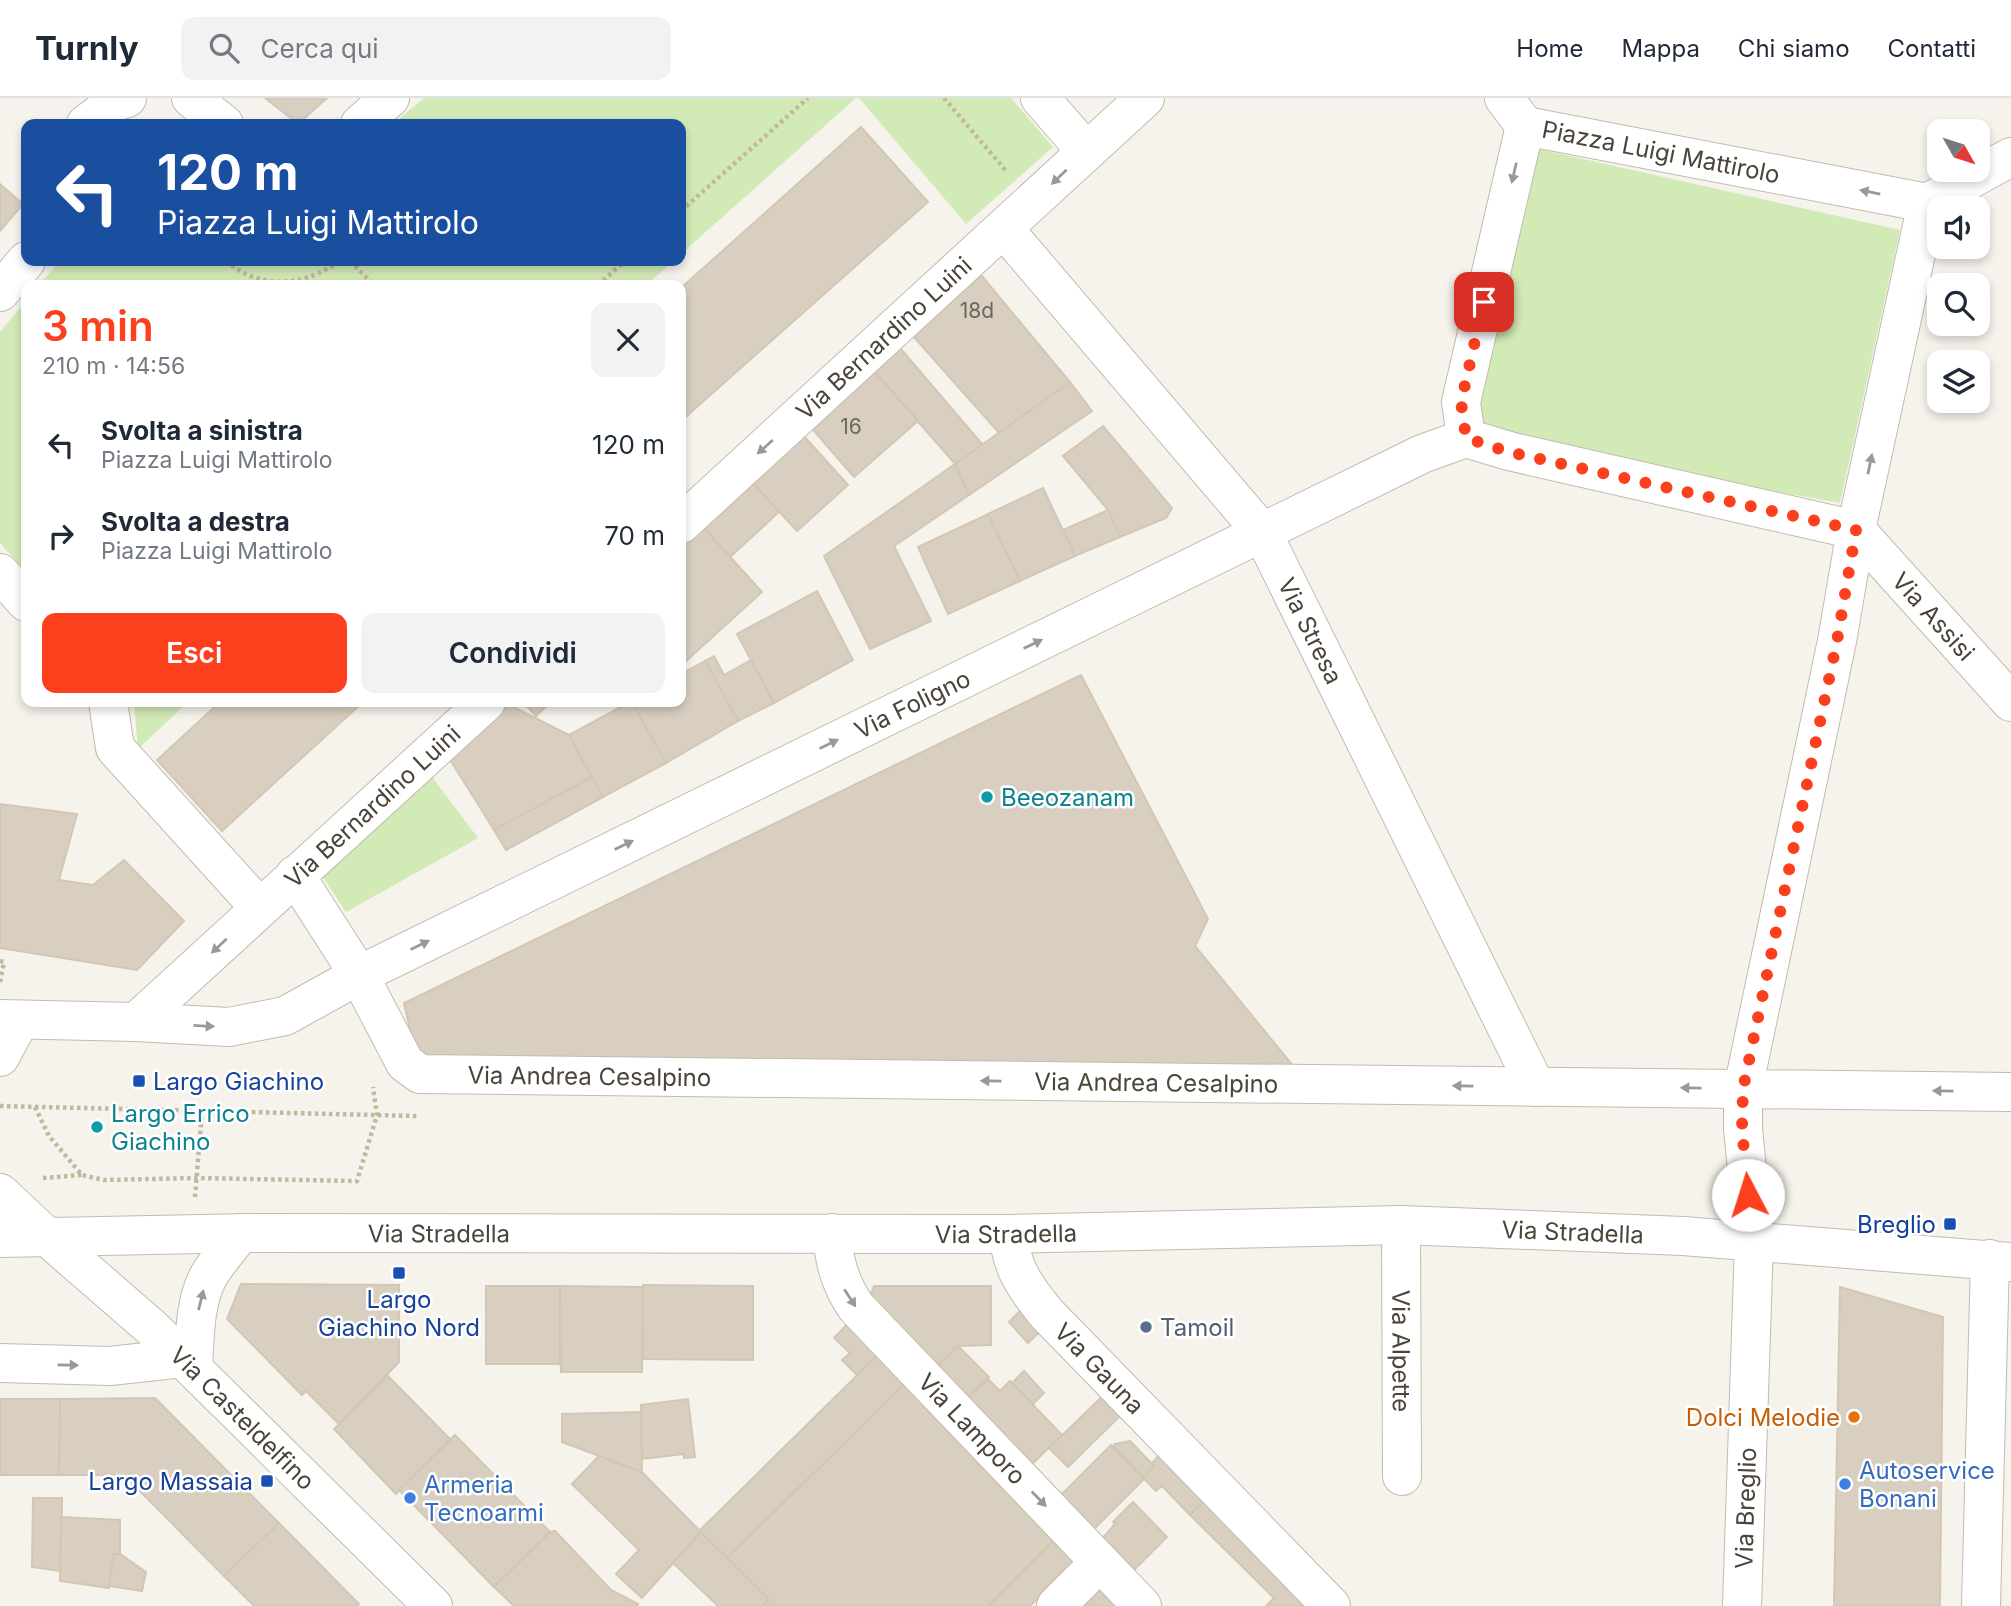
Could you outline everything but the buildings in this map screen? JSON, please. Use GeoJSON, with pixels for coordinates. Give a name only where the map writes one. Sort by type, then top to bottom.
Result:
{"type":"FeatureCollection","features":[{"type":"Feature","properties":{"kind":"street"},"geometry":{"type":"LineString","coordinates":[[81,98],[85,119]]}},
{"type":"Feature","properties":{"kind":"street"},"geometry":{"type":"LineString","coordinates":[[93,119],[117,101],[127,98]]}},
{"type":"Feature","properties":{"kind":"street"},"geometry":{"type":"LineString","coordinates":[[191,98],[218,119]]}},
{"type":"Feature","properties":{"kind":"street"},"geometry":{"type":"LineString","coordinates":[[366,119],[390,98]]}},
{"type":"Feature","properties":{"kind":"street"},"geometry":{"type":"LineString","coordinates":[[1040,98],[1086,151]]}},
{"type":"Feature","properties":{"kind":"street","name":"Via Bernardino Luini"},"geometry":{"type":"LineString","coordinates":[[686,519],[1145,98]]}},
{"type":"Feature","properties":{"kind":"street","name":"Piazza Luigi Mattirolo"},"geometry":{"type":"LineString","coordinates":[[1466,438],[1461,402],[1515,112],[1927,203]]}},
{"type":"Feature","properties":{"kind":"street"},"geometry":{"type":"LineString","coordinates":[[1940,196],[2011,157]]}},
{"type":"Feature","properties":{"kind":"street"},"geometry":{"type":"LineString","coordinates":[[1466,438],[1509,452],[1856,530],[1927,203]]}},
{"type":"Feature","properties":{"kind":"street","name":"Via Stresa"},"geometry":{"type":"LineString","coordinates":[[1004,229],[1262,531],[1536,1087]]}},
{"type":"Feature","properties":{"kind":"street"},"geometry":{"type":"LineString","coordinates":[[0,292],[22,266]]}},
{"type":"Feature","properties":{"kind":"street","name":"Via Foligno"},"geometry":{"type":"LineString","coordinates":[[359,975],[1262,531],[1438,446],[1466,438]]}},
{"type":"Feature","properties":{"kind":"street","name":"Via Assisi"},"geometry":{"type":"LineString","coordinates":[[1856,530],[2011,702]]}},
{"type":"Feature","properties":{"kind":"street","name":"Via Breglio"},"geometry":{"type":"LineString","coordinates":[[1742,1606],[1754,1241],[1742,1128],[1743,1089],[1837,641],[1856,530]]}},
{"type":"Feature","properties":{"kind":"street"},"geometry":{"type":"LineString","coordinates":[[0,573],[21,596]]}},
{"type":"Feature","properties":{"kind":"street"},"geometry":{"type":"LineString","coordinates":[[109,707],[115,748],[258,907]]}},
{"type":"Feature","properties":{"kind":"street","name":"Via Bernardino Luini"},"geometry":{"type":"LineString","coordinates":[[136,1022],[258,907],[480,707]]}},
{"type":"Feature","properties":{"kind":"street","name":"Via Andrea Cesalpino"},"geometry":{"type":"LineString","coordinates":[[295,875],[359,975],[405,1063],[420,1074],[2011,1092]]}},
{"type":"Feature","properties":{"kind":"street"},"geometry":{"type":"LineString","coordinates":[[0,1057],[10,1020],[229,1027],[285,1016],[359,975]]}},
{"type":"Feature","properties":{"kind":"street"},"geometry":{"type":"LineString","coordinates":[[0,1192],[46,1236]]}},
{"type":"Feature","properties":{"kind":"street","name":"Via Stradella"},"geometry":{"type":"LineString","coordinates":[[0,1238],[241,1233],[1009,1234],[1401,1226],[1683,1236],[2001,1261]]}},
{"type":"Feature","properties":{"kind":"street","name":"Via Alpette"},"geometry":{"type":"LineString","coordinates":[[1401,1226],[1402,1476]]}},
{"type":"Feature","properties":{"kind":"street"},"geometry":{"type":"LineString","coordinates":[[0,1363],[110,1366],[188,1363],[202,1292],[214,1268],[241,1233]]}},
{"type":"Feature","properties":{"kind":"street","name":"Via Lamporo"},"geometry":{"type":"LineString","coordinates":[[832,1233],[843,1286],[856,1307],[1142,1606]]}},
{"type":"Feature","properties":{"kind":"street","name":"Via Gauna"},"geometry":{"type":"LineString","coordinates":[[1009,1234],[1010,1252],[1016,1269],[1033,1297],[1331,1606]]}},
{"type":"Feature","properties":{"kind":"street","name":"Via Casteldelfino"},"geometry":{"type":"LineString","coordinates":[[46,1236],[152,1328],[433,1606]]}},
{"type":"Feature","properties":{"kind":"street"},"geometry":{"type":"LineString","coordinates":[[1981,1606],[2001,1261]]}},
{"type":"Feature","properties":{"kind":"street"},"geometry":{"type":"LineString","coordinates":[[1056,1606],[1100,1562]]}},
{"type":"Feature","properties":{"kind":"path"},"geometry":{"type":"LineString","coordinates":[[686,207],[808,98]]}},
{"type":"Feature","properties":{"kind":"path"},"geometry":{"type":"LineString","coordinates":[[944,98],[1032,202]]}},
{"type":"Feature","properties":{"kind":"path"},"geometry":{"type":"LineString","coordinates":[[234,266],[260,279],[270,280]]}},
{"type":"Feature","properties":{"kind":"path"},"geometry":{"type":"LineString","coordinates":[[302,280],[332,266]]}},
{"type":"Feature","properties":{"kind":"path"},"geometry":{"type":"LineString","coordinates":[[356,266],[369,280]]}},
{"type":"Feature","properties":{"kind":"path"},"geometry":{"type":"LineString","coordinates":[[603,280],[619,266]]}},
{"type":"Feature","properties":{"kind":"path"},"geometry":{"type":"LineString","coordinates":[[0,961],[4,962],[0,983]]}},
{"type":"Feature","properties":{"kind":"path"},"geometry":{"type":"LineString","coordinates":[[34,1106],[49,1136],[82,1175],[104,1180],[196,1178],[358,1181],[377,1115]]}},
{"type":"Feature","properties":{"kind":"green space"},"geometry":{"type":"Polygon","coordinates":[[[424,98],[856,98],[686,250],[686,119],[399,119],[424,98]]]}},
{"type":"Feature","properties":{"kind":"green space"},"geometry":{"type":"Polygon","coordinates":[[[859,98],[1011,98],[1053,147],[966,224],[859,98]]]}},
{"type":"Feature","properties":{"kind":"green space"},"geometry":{"type":"Polygon","coordinates":[[[1534,148],[1900,230],[1840,503],[1462,434],[1534,148]]]}},
{"type":"Feature","properties":{"kind":"green space"},"geometry":{"type":"Polygon","coordinates":[[[56,266],[668,266],[652,280],[43,280],[56,266]]]}},
{"type":"Feature","properties":{"kind":"green space"},"geometry":{"type":"Polygon","coordinates":[[[21,307],[21,566],[0,543],[0,332],[21,307]]]}},
{"type":"Feature","properties":{"kind":"green space"},"geometry":{"type":"Polygon","coordinates":[[[134,707],[183,707],[138,749],[134,707]]]}},
{"type":"Feature","properties":{"kind":"green space"},"geometry":{"type":"Polygon","coordinates":[[[429,773],[478,838],[346,912],[323,877],[429,773]]]}},
{"type":"Feature","properties":{"kind":"place","name":"Beeozanam"},"geometry":{"type":"Point","coordinates":[987,797]}},
{"type":"Feature","properties":{"kind":"place","name":"Largo Giachino"},"geometry":{"type":"Point","coordinates":[139,1081]}},
{"type":"Feature","properties":{"kind":"place","name":"Largo Errico Giachino"},"geometry":{"type":"Point","coordinates":[97,1127]}},
{"type":"Feature","properties":{"kind":"place","name":"Breglio"},"geometry":{"type":"Point","coordinates":[1950,1224]}},
{"type":"Feature","properties":{"kind":"place","name":"Largo Giachino Nord"},"geometry":{"type":"Point","coordinates":[399,1273]}},
{"type":"Feature","properties":{"kind":"place","name":"Tamoil"},"geometry":{"type":"Point","coordinates":[1146,1327]}},
{"type":"Feature","properties":{"kind":"place","name":"Dolci Melodie"},"geometry":{"type":"Point","coordinates":[1854,1417]}},
{"type":"Feature","properties":{"kind":"place","name":"Largo Massaia"},"geometry":{"type":"Point","coordinates":[267,1481]}},
{"type":"Feature","properties":{"kind":"place","name":"Autoservice Bonani"},"geometry":{"type":"Point","coordinates":[1845,1484]}},
{"type":"Feature","properties":{"kind":"place","name":"Armeria Tecnoarmi"},"geometry":{"type":"Point","coordinates":[410,1498]}},
{"type":"Feature","properties":{"kind":"route"},"geometry":{"type":"LineString","coordinates":[[1484,302],[1461,402],[1466,438],[1509,452],[1856,530],[1837,641],[1743,1089],[1742,1128],[1748,1195]]}}]}
